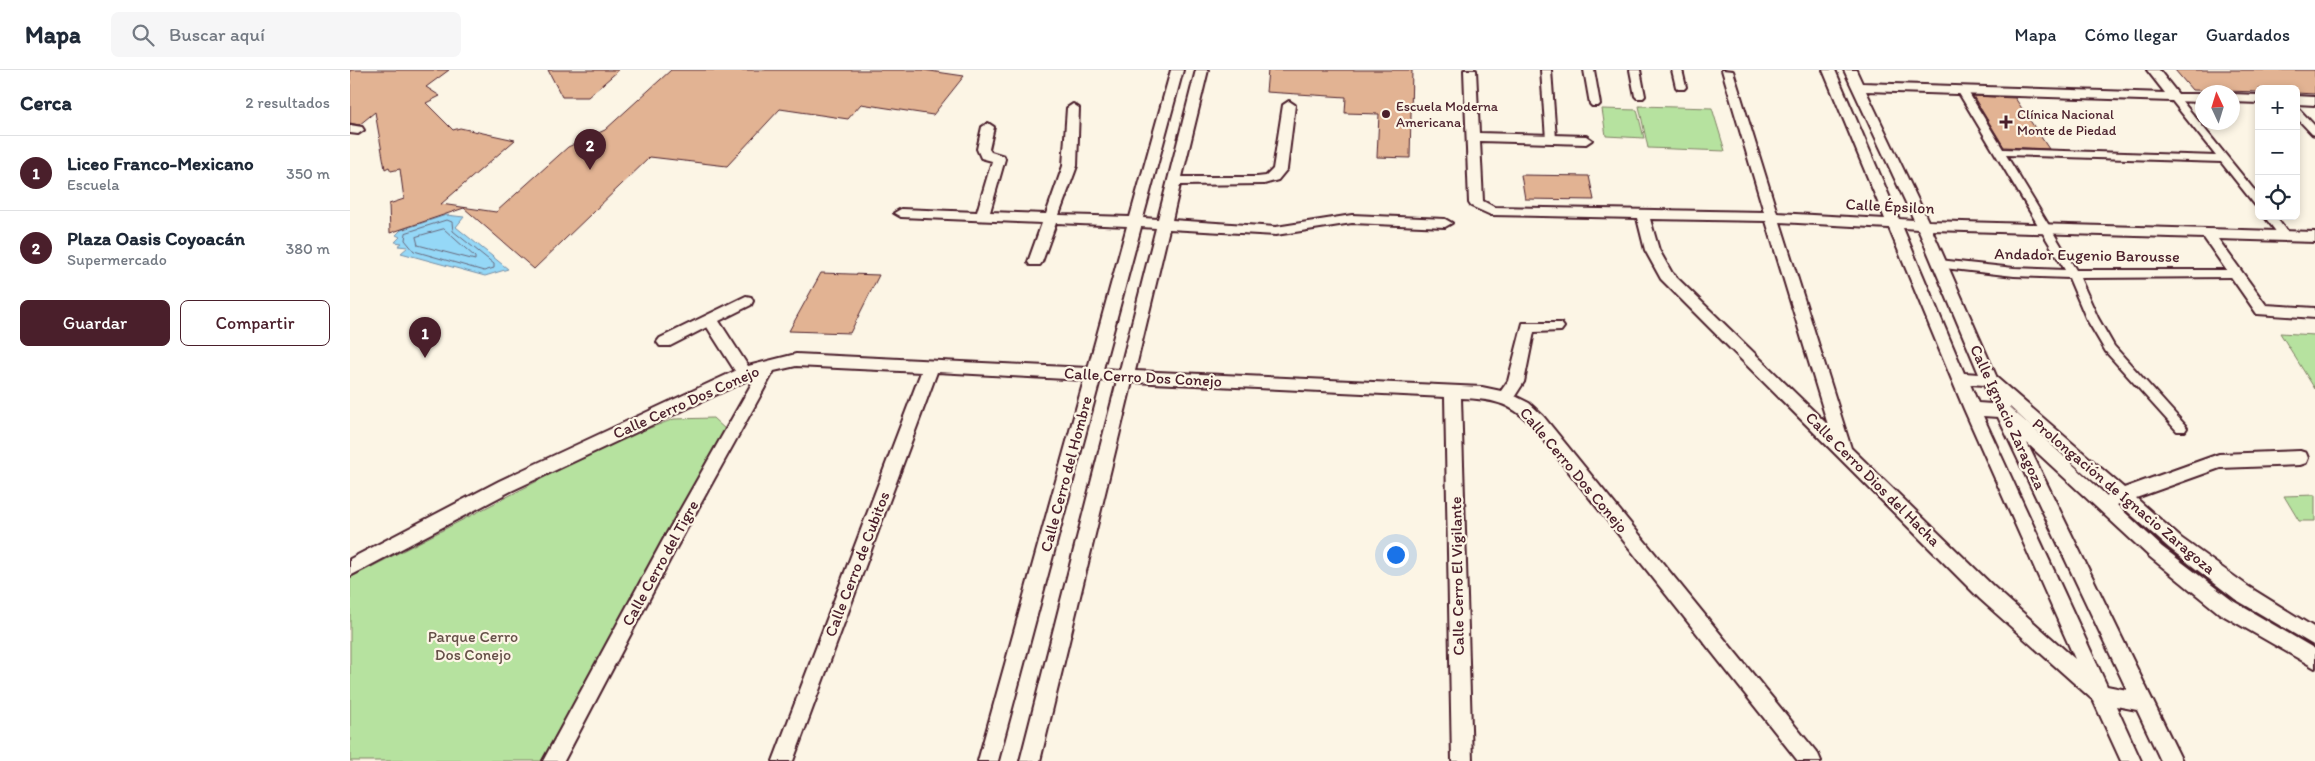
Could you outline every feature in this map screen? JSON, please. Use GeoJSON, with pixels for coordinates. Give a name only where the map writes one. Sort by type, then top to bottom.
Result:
{"type":"FeatureCollection","features":[{"type":"Feature","properties":{"kind":"street","name":"Calle Cerro del Hombre"},"geometry":{"type":"LineString","coordinates":[[988,761],[1177,70]]}},
{"type":"Feature","properties":{"kind":"street","name":"Calle Cerro del Hombre"},"geometry":{"type":"LineString","coordinates":[[1030,761],[1202,70]]}},
{"type":"Feature","properties":{"kind":"street"},"geometry":{"type":"LineString","coordinates":[[1470,70],[1475,192]]}},
{"type":"Feature","properties":{"kind":"street"},"geometry":{"type":"LineString","coordinates":[[1546,70],[1551,139]]}},
{"type":"Feature","properties":{"kind":"street"},"geometry":{"type":"LineString","coordinates":[[1589,70],[1595,104]]}},
{"type":"Feature","properties":{"kind":"street"},"geometry":{"type":"LineString","coordinates":[[1635,70],[1640,96]]}},
{"type":"Feature","properties":{"kind":"street"},"geometry":{"type":"LineString","coordinates":[[1677,70],[1681,87]]}},
{"type":"Feature","properties":{"kind":"street"},"geometry":{"type":"LineString","coordinates":[[1727,70],[1844,452]]}},
{"type":"Feature","properties":{"kind":"street","name":"Calle Ignacio Zaragoza"},"geometry":{"type":"LineString","coordinates":[[1829,70],[1972,409],[2131,761]]}},
{"type":"Feature","properties":{"kind":"street","name":"Calle Ignacio Zaragoza"},"geometry":{"type":"LineString","coordinates":[[1850,70],[1923,225],[2003,411],[2172,761]]}},
{"type":"Feature","properties":{"kind":"street"},"geometry":{"type":"LineString","coordinates":[[2153,70],[2255,198]]}},
{"type":"Feature","properties":{"kind":"street"},"geometry":{"type":"LineString","coordinates":[[1859,87],[2195,98]]}},
{"type":"Feature","properties":{"kind":"street"},"geometry":{"type":"LineString","coordinates":[[1962,90],[2073,274],[2092,318],[2110,349],[2181,428]]}},
{"type":"Feature","properties":{"kind":"street"},"geometry":{"type":"LineString","coordinates":[[2240,98],[2255,99]]}},
{"type":"Feature","properties":{"kind":"street"},"geometry":{"type":"LineString","coordinates":[[1168,100],[1194,101]]}},
{"type":"Feature","properties":{"kind":"street"},"geometry":{"type":"LineString","coordinates":[[2300,100],[2315,101]]}},
{"type":"Feature","properties":{"kind":"street"},"geometry":{"type":"LineString","coordinates":[[1175,181],[1257,182],[1276,176],[1280,169],[1289,105]]}},
{"type":"Feature","properties":{"kind":"street"},"geometry":{"type":"LineString","coordinates":[[1035,262],[1070,166],[1073,108]]}},
{"type":"Feature","properties":{"kind":"street"},"geometry":{"type":"LineString","coordinates":[[2300,116],[2315,132]]}},
{"type":"Feature","properties":{"kind":"street"},"geometry":{"type":"LineString","coordinates":[[982,216],[999,159],[986,155],[983,149],[988,128]]}},
{"type":"Feature","properties":{"kind":"street"},"geometry":{"type":"LineString","coordinates":[[1472,137],[1586,140]]}},
{"type":"Feature","properties":{"kind":"street"},"geometry":{"type":"LineString","coordinates":[[2000,152],[2222,159]]}},
{"type":"Feature","properties":{"kind":"street","name":"Calle Épsilon"},"geometry":{"type":"LineString","coordinates":[[1475,192],[1476,204],[1491,211],[1773,217],[1895,224],[2315,237]]}},
{"type":"Feature","properties":{"kind":"street"},"geometry":{"type":"LineString","coordinates":[[901,213],[1135,222],[1276,231],[1297,230],[1334,221],[1352,219],[1445,224]]}},
{"type":"Feature","properties":{"kind":"street","name":"Calle Cerro Dios del Hacha"},"geometry":{"type":"LineString","coordinates":[[1642,213],[1652,250],[1666,276],[1987,593],[2101,694]]}},
{"type":"Feature","properties":{"kind":"street"},"geometry":{"type":"LineString","coordinates":[[2273,220],[2285,236]]}},
{"type":"Feature","properties":{"kind":"street"},"geometry":{"type":"LineString","coordinates":[[2208,234],[2262,310],[2315,312]]}},
{"type":"Feature","properties":{"kind":"street","name":"Andador Eugenio Barousse"},"geometry":{"type":"LineString","coordinates":[[1939,264],[2014,272],[2073,274],[2235,273]]}},
{"type":"Feature","properties":{"kind":"street"},"geometry":{"type":"LineString","coordinates":[[665,342],[746,301]]}},
{"type":"Feature","properties":{"kind":"street"},"geometry":{"type":"LineString","coordinates":[[710,319],[744,373]]}},
{"type":"Feature","properties":{"kind":"street"},"geometry":{"type":"LineString","coordinates":[[1505,398],[1516,382],[1528,327],[1556,327]]}},
{"type":"Feature","properties":{"kind":"street","name":"Calle Cerro Dos Conejo"},"geometry":{"type":"LineString","coordinates":[[350,568],[505,486],[744,373],[796,360],[1482,393],[1522,404],[1537,420],[1811,761]]}},
{"type":"Feature","properties":{"kind":"street","name":"Calle Cerro del Tigre"},"geometry":{"type":"LineString","coordinates":[[552,761],[669,545],[770,366]]}},
{"type":"Feature","properties":{"kind":"street","name":"Calle Cerro de Cubitos"},"geometry":{"type":"LineString","coordinates":[[783,761],[931,367]]}},
{"type":"Feature","properties":{"kind":"street"},"geometry":{"type":"LineString","coordinates":[[1959,378],[1989,380]]}},
{"type":"Feature","properties":{"kind":"street","name":"Prolongación de Ignacio Zaragoza"},"geometry":{"type":"LineString","coordinates":[[1989,380],[2175,543],[2242,593],[2315,638]]}},
{"type":"Feature","properties":{"kind":"street","name":"Calle Cerro El Vigilante"},"geometry":{"type":"LineString","coordinates":[[1453,392],[1462,761]]}},
{"type":"Feature","properties":{"kind":"street"},"geometry":{"type":"LineString","coordinates":[[1972,409],[2003,411]]}},
{"type":"Feature","properties":{"kind":"street","name":"Prolongación de Ignacio Zaragoza"},"geometry":{"type":"LineString","coordinates":[[2003,411],[2101,504],[2156,552],[2226,607],[2315,659]]}},
{"type":"Feature","properties":{"kind":"street"},"geometry":{"type":"LineString","coordinates":[[2101,504],[2219,461],[2300,458]]}},
{"type":"Feature","properties":{"kind":"street"},"geometry":{"type":"LineString","coordinates":[[2101,694],[2144,702]]}},
{"type":"Feature","properties":{"kind":"green space"},"geometry":{"type":"Polygon","coordinates":[[[1639,106],[1712,108],[1725,151],[1648,148],[1639,106]]]}},
{"type":"Feature","properties":{"kind":"green space"},"geometry":{"type":"Polygon","coordinates":[[[1602,109],[1637,110],[1644,138],[1606,136],[1602,109]]]}},
{"type":"Feature","properties":{"kind":"green space"},"geometry":{"type":"Polygon","coordinates":[[[2280,333],[2315,335],[2315,389],[2280,333]]]}},
{"type":"Feature","properties":{"kind":"green space","name":"Parque Cerro Dos Conejo"},"geometry":{"type":"Polygon","coordinates":[[[713,418],[726,430],[541,761],[350,761],[350,578],[615,441],[674,419],[713,418]]]}},
{"type":"Feature","properties":{"kind":"green space"},"geometry":{"type":"Polygon","coordinates":[[[2315,495],[2315,521],[2299,521],[2284,496],[2315,495]]]}},
{"type":"Feature","properties":{"kind":"water"},"geometry":{"type":"Polygon","coordinates":[[[446,215],[464,217],[456,227],[508,269],[485,276],[401,253],[408,247],[398,246],[402,243],[395,242],[400,237],[396,235],[401,230],[446,215]]]}},
{"type":"Feature","properties":{"kind":"building"},"geometry":{"type":"Polygon","coordinates":[[[350,70],[449,70],[426,87],[440,96],[426,103],[453,130],[460,128],[515,140],[441,204],[496,212],[568,147],[605,130],[671,70],[923,70],[964,76],[933,115],[861,104],[848,119],[780,109],[727,166],[650,157],[534,269],[464,208],[390,233],[389,204],[404,199],[400,169],[391,171],[389,167],[385,169],[375,112],[359,125],[350,123],[350,70]]]}},
{"type":"Feature","properties":{"kind":"building"},"geometry":{"type":"Polygon","coordinates":[[[548,70],[619,70],[588,97],[562,97],[548,70]]]}},
{"type":"Feature","properties":{"kind":"building","name":"Escuela Moderna Americana"},"geometry":{"type":"Polygon","coordinates":[[[1268,70],[1412,70],[1410,158],[1377,157],[1379,114],[1345,113],[1346,97],[1266,92],[1268,70]]]}},
{"type":"Feature","properties":{"kind":"building"},"geometry":{"type":"Polygon","coordinates":[[[2175,70],[2315,70],[2315,94],[2300,93],[2300,85],[2255,85],[2255,92],[2240,91],[2240,85],[2195,85],[2195,90],[2192,90],[2175,70]]]}},
{"type":"Feature","properties":{"kind":"building","name":"Clínica Nacional Monte de Piedad"},"geometry":{"type":"Polygon","coordinates":[[[1973,96],[2015,98],[2049,149],[2004,147],[1973,96]]]}},
{"type":"Feature","properties":{"kind":"building"},"geometry":{"type":"Polygon","coordinates":[[[1521,175],[1589,176],[1594,200],[1525,199],[1521,175]]]}},
{"type":"Feature","properties":{"kind":"building"},"geometry":{"type":"Polygon","coordinates":[[[821,273],[879,275],[850,333],[789,331],[821,273]]]}},
{"type":"Feature","properties":{"kind":"place","name":"Escuela Moderna Americana"},"geometry":{"type":"Point","coordinates":[1386,114]}},
{"type":"Feature","properties":{"kind":"place","name":"Clínica Nacional Monte de Piedad"},"geometry":{"type":"Point","coordinates":[2006,122]}},
{"type":"Feature","properties":{"kind":"place","name":"Plaza Oasis Coyoacán"},"geometry":{"type":"Point","coordinates":[590,170]}},
{"type":"Feature","properties":{"kind":"place","name":"Liceo Franco-Mexicano"},"geometry":{"type":"Point","coordinates":[425,358]}}]}
